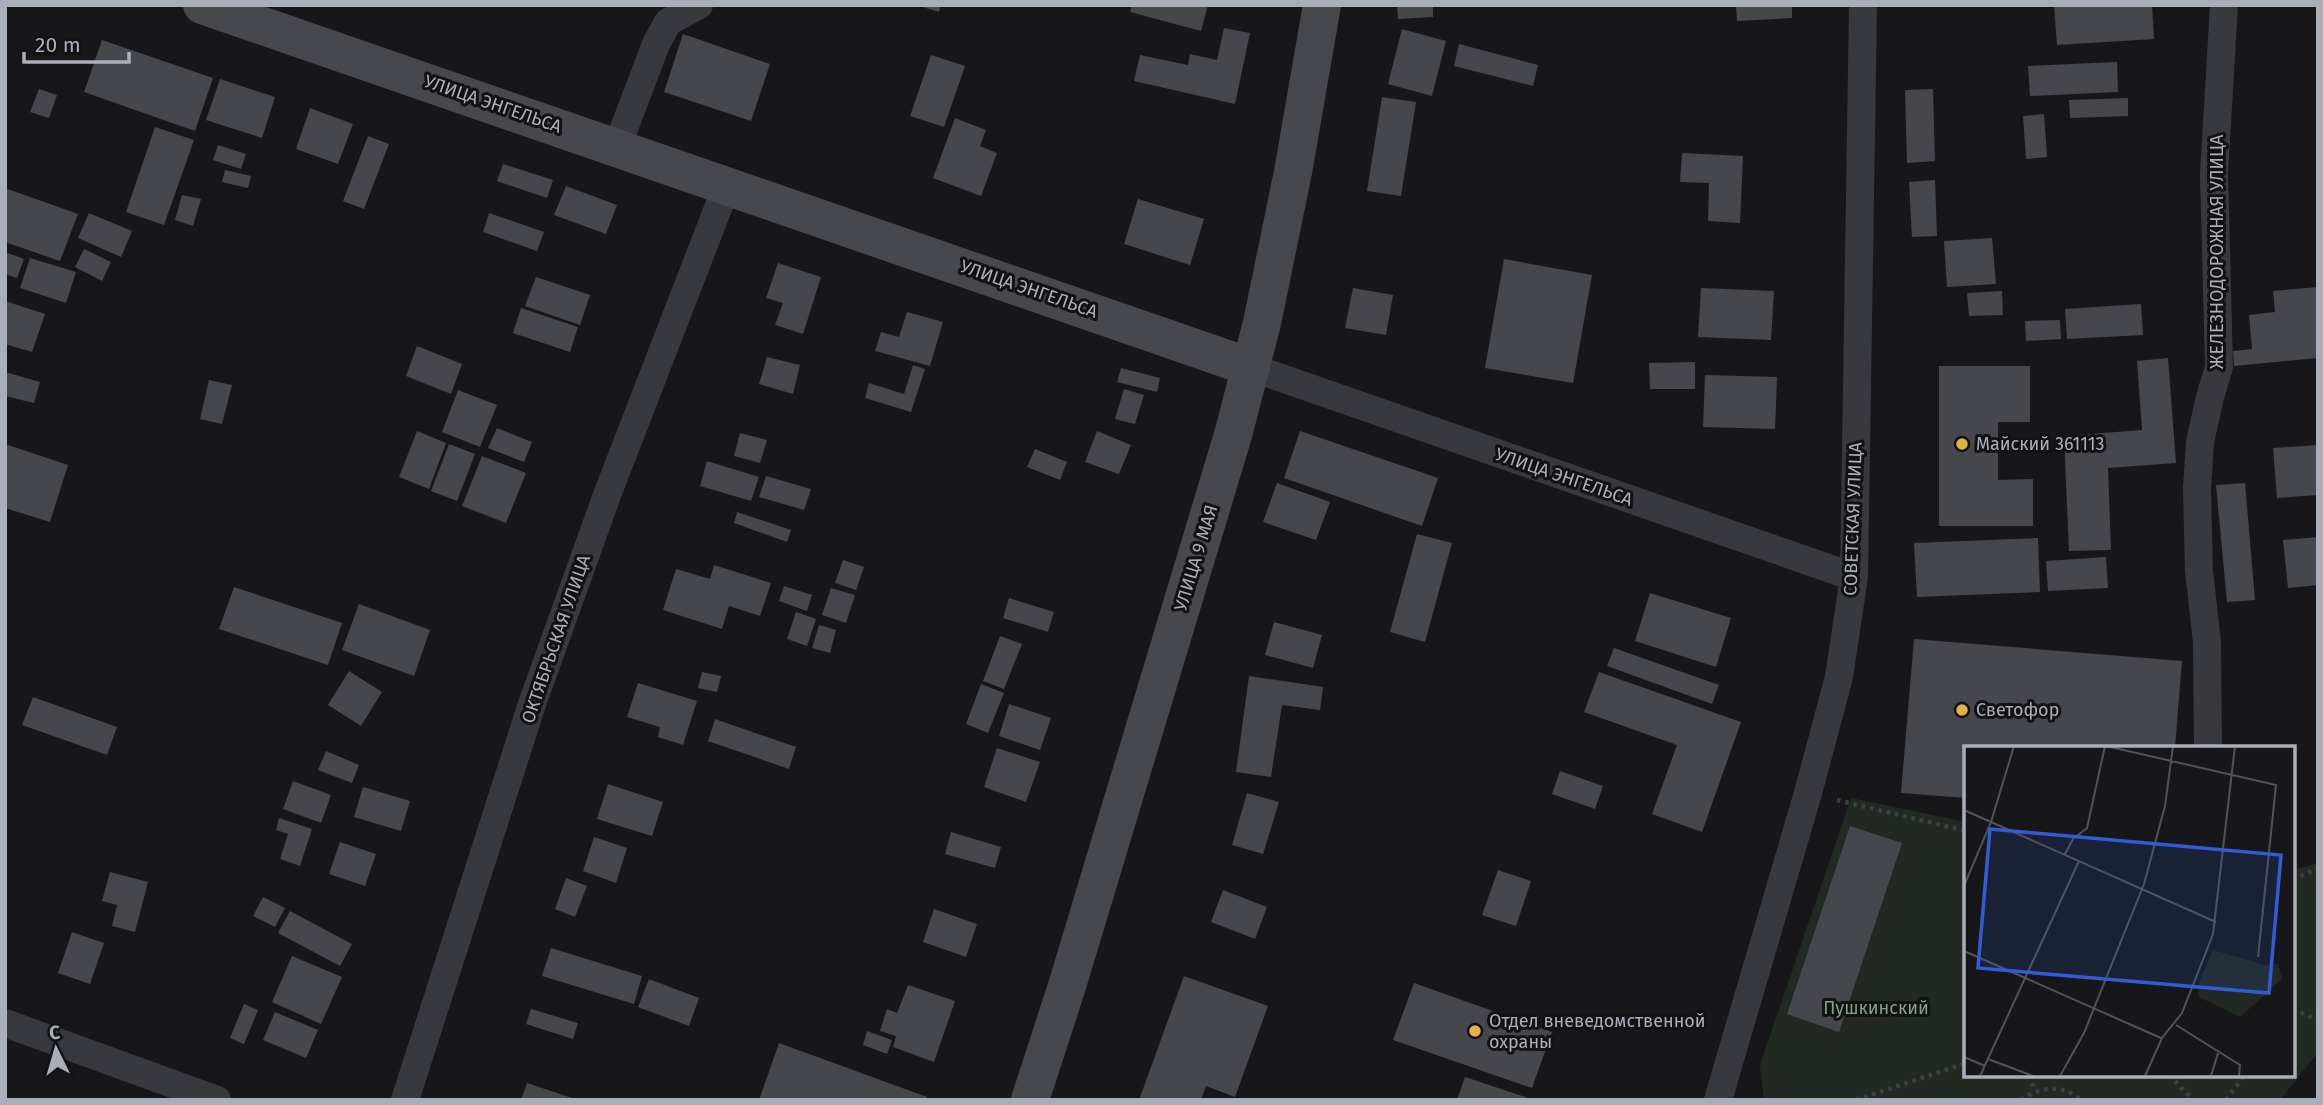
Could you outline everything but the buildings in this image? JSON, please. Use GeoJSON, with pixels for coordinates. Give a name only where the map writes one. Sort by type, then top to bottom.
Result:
{"type":"FeatureCollection","features":[{"type":"Feature","properties":{"kind":"street","name":"УЛИЦА ЭНГЕЛЬСА"},"geometry":{"type":"LineString","coordinates":[[202,5],[1854,577]]}},
{"type":"Feature","properties":{"kind":"street"},"geometry":{"type":"LineString","coordinates":[[617,147],[656,44],[668,22],[699,5]]}},
{"type":"Feature","properties":{"kind":"street","name":"УЛИЦА 9 МАЯ"},"geometry":{"type":"LineString","coordinates":[[1030,1100],[1225,461],[1262,323],[1293,172],[1322,5]]}},
{"type":"Feature","properties":{"kind":"street","name":"СОВЕТСКАЯ УЛИЦА"},"geometry":{"type":"LineString","coordinates":[[1718,1100],[1839,677],[1854,577],[1863,5]]}},
{"type":"Feature","properties":{"kind":"street","name":"ЖЕЛЕЗНОДОРОЖНАЯ УЛИЦА"},"geometry":{"type":"LineString","coordinates":[[2208,746],[2207,642],[2199,571],[2197,488],[2200,442],[2219,367],[2214,174],[2224,5]]}},
{"type":"Feature","properties":{"kind":"street","name":"ОКТЯБРЬСКАЯ УЛИЦА"},"geometry":{"type":"LineString","coordinates":[[405,1100],[532,704],[607,495],[727,185]]}},
{"type":"Feature","properties":{"kind":"street"},"geometry":{"type":"LineString","coordinates":[[5,1023],[217,1100]]}},
{"type":"Feature","properties":{"kind":"path"},"geometry":{"type":"LineString","coordinates":[[1808,793],[1964,831]]}},
{"type":"Feature","properties":{"kind":"path"},"geometry":{"type":"LineString","coordinates":[[2295,879],[2318,868]]}},
{"type":"Feature","properties":{"kind":"path"},"geometry":{"type":"LineString","coordinates":[[2295,1012],[2318,1020]]}},
{"type":"Feature","properties":{"kind":"path"},"geometry":{"type":"LineString","coordinates":[[1856,1100],[1964,1064]]}},
{"type":"Feature","properties":{"kind":"path"},"geometry":{"type":"LineString","coordinates":[[2030,1077],[2035,1091]]}},
{"type":"Feature","properties":{"kind":"path"},"geometry":{"type":"LineString","coordinates":[[2171,1077],[2193,1100]]}},
{"type":"Feature","properties":{"kind":"path"},"geometry":{"type":"LineString","coordinates":[[2226,1100],[2243,1077]]}},
{"type":"Feature","properties":{"kind":"path"},"geometry":{"type":"LineString","coordinates":[[2021,1100],[2035,1091],[2049,1088],[2063,1090],[2080,1100]]}},
{"type":"Feature","properties":{"kind":"green space","name":"Пушкинский"},"geometry":{"type":"Polygon","coordinates":[[[1851,798],[1964,822],[1964,1077],[2295,1077],[2295,869],[2318,863],[2318,1052],[2280,1100],[1764,1100],[1760,1065],[1851,798]]]}},
{"type":"Feature","properties":{"kind":"place","name":"Майский 361113"},"geometry":{"type":"Point","coordinates":[1962,444]}},
{"type":"Feature","properties":{"kind":"place","name":"Светофор"},"geometry":{"type":"Point","coordinates":[1962,710]}},
{"type":"Feature","properties":{"kind":"place","name":"Отдел вневедомственной охраны"},"geometry":{"type":"Point","coordinates":[1475,1031]}}]}
